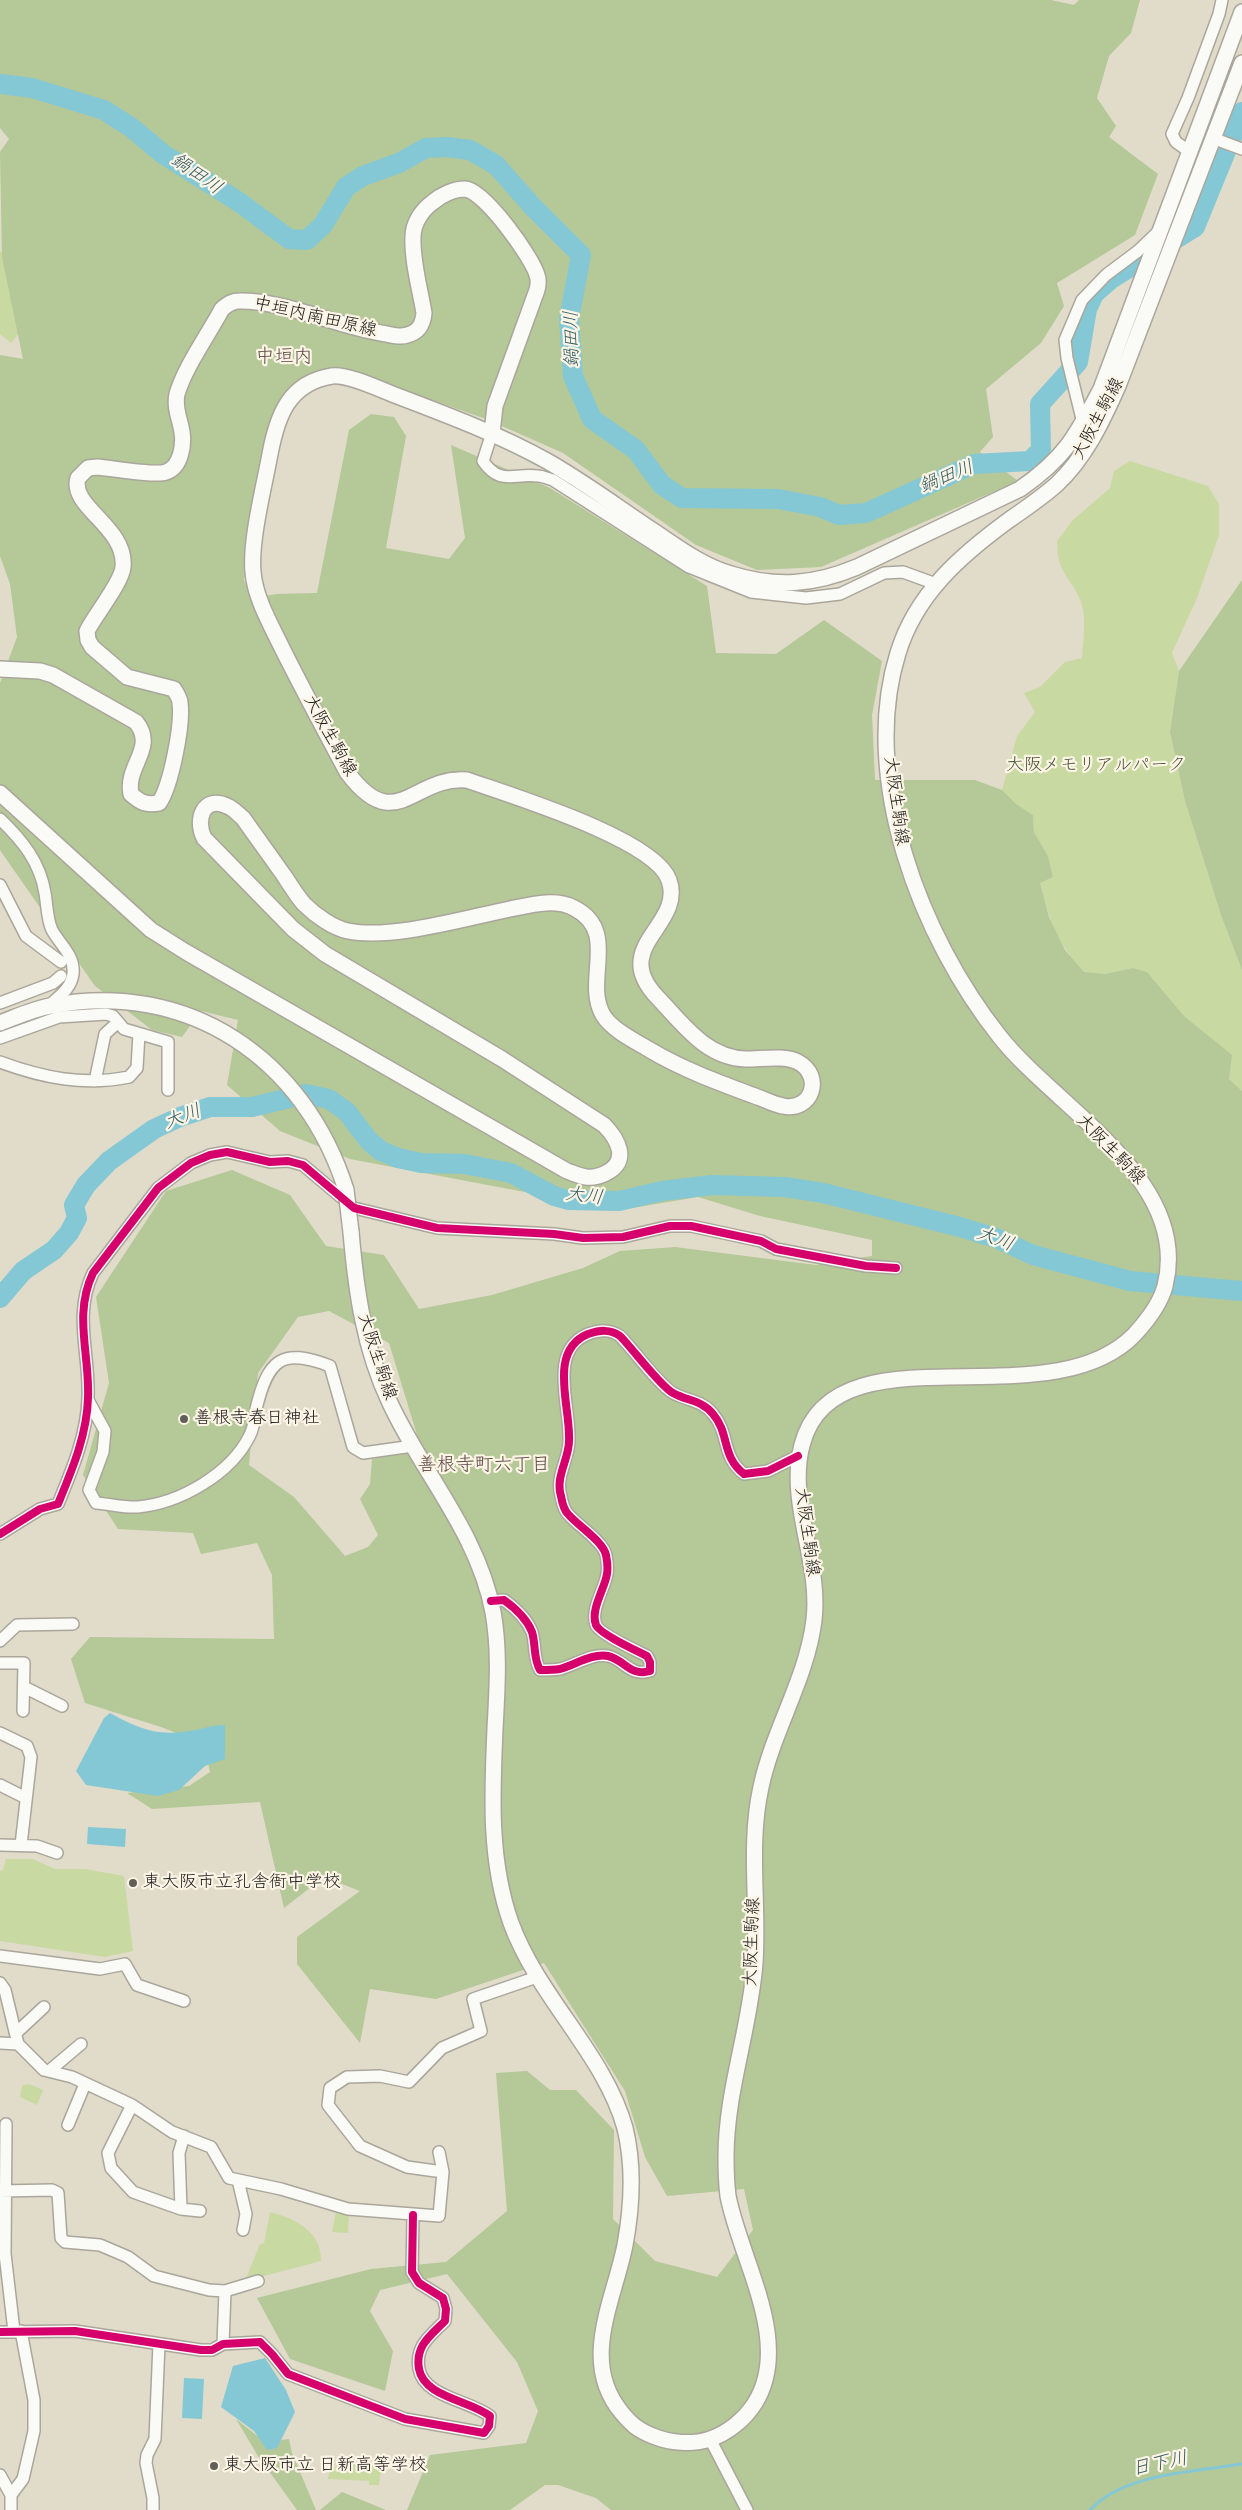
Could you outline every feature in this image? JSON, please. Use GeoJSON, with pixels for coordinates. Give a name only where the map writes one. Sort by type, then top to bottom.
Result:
{"type":"FeatureCollection","features":[{"type":"Feature","properties":{"kind":"main road","name":"大阪生駒線"},"geometry":{"type":"LineString","coordinates":[[0,793],[151,930],[429,1093],[567,1171],[587,1178],[600,1176],[611,1170],[618,1164],[620,1149],[616,1138],[604,1125],[502,1059],[325,954],[293,929],[204,838],[199,828],[199,817],[205,808],[214,804],[226,805],[234,810],[243,818],[303,902],[321,917],[344,930],[384,934],[552,903],[574,907],[590,920],[597,932],[599,944],[598,1002],[609,1023],[652,1051],[705,1078],[785,1107],[800,1105],[808,1100],[813,1090],[813,1079],[804,1066],[794,1060],[735,1059],[712,1051],[650,990],[642,976],[640,959],[644,945],[669,907],[671,896],[670,881],[651,856],[620,838],[467,780],[454,778],[398,802],[386,802],[372,798],[361,789],[347,772],[266,616],[253,574],[252,555],[271,450],[280,412],[290,398],[311,382],[334,376],[365,384],[492,433],[547,462],[680,549],[710,566],[732,574],[760,580],[807,583],[830,578],[857,568],[1020,489],[1045,472],[1060,457],[1083,423],[1101,389],[1242,12]]}},
{"type":"Feature","properties":{"kind":"main road","name":"大阪生駒線"},"geometry":{"type":"LineString","coordinates":[[0,1023],[49,1006],[93,1001],[126,1002],[157,1006],[196,1018],[238,1040],[274,1069],[298,1094],[319,1126],[336,1159],[346,1190],[356,1290],[365,1331],[385,1394],[413,1446],[473,1545],[491,1601],[498,1669],[493,1828],[499,1884],[509,1917],[534,1972],[607,2085],[621,2114],[630,2160],[630,2202],[625,2246],[610,2295],[600,2353],[605,2385],[615,2405],[632,2425],[658,2439],[688,2443],[710,2439],[734,2427],[752,2411],[765,2382],[769,2356],[765,2320],[728,2196],[726,2143],[729,2104],[754,1970],[755,1828],[759,1794],[770,1753],[806,1660],[813,1629],[816,1601],[798,1491],[798,1456],[807,1428],[820,1411],[833,1399],[867,1383],[899,1378],[1038,1376],[1076,1369],[1099,1361],[1119,1348],[1138,1331],[1163,1296],[1167,1274],[1164,1227],[1156,1204],[1132,1168],[1030,1072],[1000,1037],[967,991],[946,954],[917,891],[903,854],[890,778],[887,736],[888,695],[896,656],[907,629],[923,601],[936,584],[966,552],[1051,490],[1076,464],[1101,422],[1118,386],[1178,231],[1219,140],[1242,63]]}},
{"type":"Feature","properties":{"kind":"main road","name":"中垣内南田原線"},"geometry":{"type":"LineString","coordinates":[[0,669],[40,671],[52,675],[136,722],[144,731],[144,741],[141,754],[130,778],[131,794],[140,802],[159,803],[167,792],[179,728],[180,700],[174,689],[127,677],[92,647],[88,640],[87,631],[119,578],[123,567],[118,540],[108,526],[83,502],[77,492],[78,478],[88,468],[166,472],[173,467],[183,447],[182,431],[176,409],[177,396],[182,381],[222,309],[228,303],[238,301],[267,304],[355,329],[395,335],[406,336],[417,331],[423,323],[424,313],[413,236],[416,222],[425,208],[439,197],[465,189],[476,194],[492,209],[532,262],[538,276],[537,290],[495,406],[492,433]]}},
{"type":"Feature","properties":{"kind":"street"},"geometry":{"type":"LineString","coordinates":[[1190,152],[1176,142],[1172,134],[1188,98],[1219,14],[1222,0]]}},
{"type":"Feature","properties":{"kind":"street"},"geometry":{"type":"LineString","coordinates":[[1219,140],[1239,148]]}},
{"type":"Feature","properties":{"kind":"street"},"geometry":{"type":"LineString","coordinates":[[1083,423],[1067,358],[1065,340],[1082,300],[1106,275],[1157,237]]}},
{"type":"Feature","properties":{"kind":"street"},"geometry":{"type":"LineString","coordinates":[[492,433],[483,461],[491,472],[499,477],[538,476],[553,480],[688,567],[751,592],[806,598],[840,594],[884,573],[903,572],[936,584]]}},
{"type":"Feature","properties":{"kind":"street"},"geometry":{"type":"LineString","coordinates":[[0,819],[21,838],[35,861],[45,889],[51,930],[71,957],[74,971],[71,985],[49,1006]]}},
{"type":"Feature","properties":{"kind":"street"},"geometry":{"type":"LineString","coordinates":[[0,885],[26,936],[61,962]]}},
{"type":"Feature","properties":{"kind":"street"},"geometry":{"type":"LineString","coordinates":[[0,1003],[53,983],[61,976]]}},
{"type":"Feature","properties":{"kind":"street"},"geometry":{"type":"LineString","coordinates":[[0,1038],[59,1018],[106,1014],[113,1016],[124,1029],[168,1042],[168,1090]]}},
{"type":"Feature","properties":{"kind":"street"},"geometry":{"type":"LineString","coordinates":[[95,1081],[105,1034],[117,1023]]}},
{"type":"Feature","properties":{"kind":"street"},"geometry":{"type":"LineString","coordinates":[[0,1062],[57,1080],[95,1081],[129,1077],[137,1068],[139,1034]]}},
{"type":"Feature","properties":{"kind":"street"},"geometry":{"type":"LineString","coordinates":[[0,1534],[40,1509],[58,1504],[82,1440],[88,1400],[89,1373],[82,1305],[86,1288],[93,1273],[158,1188],[191,1163],[210,1155],[227,1152],[270,1162],[288,1161],[302,1165],[354,1208],[437,1228],[554,1234],[583,1238],[623,1237],[670,1226],[691,1226],[761,1242],[776,1249],[866,1266],[896,1268]]}},
{"type":"Feature","properties":{"kind":"street"},"geometry":{"type":"LineString","coordinates":[[491,1601],[504,1600],[517,1610],[532,1632],[536,1664],[540,1670],[559,1669],[587,1658],[608,1656],[632,1672],[641,1674],[650,1671],[650,1662],[647,1656],[624,1646],[598,1629],[595,1623],[597,1608],[608,1572],[606,1552],[566,1513],[560,1494],[561,1470],[569,1443],[565,1394],[565,1358],[568,1349],[580,1338],[598,1330],[613,1331],[620,1336],[672,1393],[706,1405],[722,1428],[728,1455],[735,1467],[744,1474],[768,1471],[798,1456]]}},
{"type":"Feature","properties":{"kind":"street"},"geometry":{"type":"LineString","coordinates":[[88,1400],[105,1431],[103,1452],[89,1490],[96,1503],[136,1507],[166,1503],[208,1482],[236,1455],[250,1434],[263,1380],[273,1366],[290,1356],[309,1358],[330,1366],[353,1447],[363,1453],[413,1446]]}},
{"type":"Feature","properties":{"kind":"street"},"geometry":{"type":"LineString","coordinates":[[0,1641],[18,1625],[73,1624]]}},
{"type":"Feature","properties":{"kind":"street"},"geometry":{"type":"LineString","coordinates":[[0,1663],[24,1664],[23,1711]]}},
{"type":"Feature","properties":{"kind":"street"},"geometry":{"type":"LineString","coordinates":[[24,1688],[62,1706]]}},
{"type":"Feature","properties":{"kind":"street"},"geometry":{"type":"LineString","coordinates":[[0,1733],[27,1746],[31,1757],[20,1845]]}},
{"type":"Feature","properties":{"kind":"street"},"geometry":{"type":"LineString","coordinates":[[0,1785],[26,1798]]}},
{"type":"Feature","properties":{"kind":"street"},"geometry":{"type":"LineString","coordinates":[[0,1845],[37,1846],[57,1853]]}},
{"type":"Feature","properties":{"kind":"street"},"geometry":{"type":"LineString","coordinates":[[0,1956],[100,1969],[126,1964],[137,1985],[184,2001]]}},
{"type":"Feature","properties":{"kind":"street"},"geometry":{"type":"LineString","coordinates":[[442,2172],[407,2167],[360,2146],[328,2105],[330,2088],[347,2077],[380,2076],[409,2082],[442,2048],[481,2031],[473,1999],[534,1972]]}},
{"type":"Feature","properties":{"kind":"street"},"geometry":{"type":"LineString","coordinates":[[0,1983],[5,1990],[17,2039],[44,2070],[85,2084],[132,2105],[172,2132],[211,2147],[229,2178],[296,2193],[348,2209],[438,2216],[442,2172],[438,2152]]}},
{"type":"Feature","properties":{"kind":"street"},"geometry":{"type":"LineString","coordinates":[[0,2043],[17,2039],[44,2007]]}},
{"type":"Feature","properties":{"kind":"street"},"geometry":{"type":"LineString","coordinates":[[49,2071],[81,2044]]}},
{"type":"Feature","properties":{"kind":"street"},"geometry":{"type":"LineString","coordinates":[[68,2125],[85,2084]]}},
{"type":"Feature","properties":{"kind":"street"},"geometry":{"type":"LineString","coordinates":[[132,2105],[108,2153],[111,2168],[133,2192],[181,2209],[200,2211]]}},
{"type":"Feature","properties":{"kind":"street"},"geometry":{"type":"LineString","coordinates":[[6,2124],[3,2191],[5,2254],[17,2331],[34,2400],[34,2431],[23,2480],[11,2495]]}},
{"type":"Feature","properties":{"kind":"street"},"geometry":{"type":"LineString","coordinates":[[181,2209],[179,2153],[184,2136]]}},
{"type":"Feature","properties":{"kind":"street"},"geometry":{"type":"LineString","coordinates":[[238,2180],[246,2214],[243,2230]]}},
{"type":"Feature","properties":{"kind":"street"},"geometry":{"type":"LineString","coordinates":[[3,2191],[52,2190],[58,2193],[61,2238],[65,2242],[100,2245],[128,2257],[154,2276],[209,2290],[225,2291],[258,2281]]}},
{"type":"Feature","properties":{"kind":"street"},"geometry":{"type":"LineString","coordinates":[[0,2332],[75,2331],[201,2350],[212,2350],[223,2344],[260,2342],[288,2374],[405,2419],[484,2433],[489,2426],[490,2416],[482,2410],[428,2387],[420,2379],[417,2358],[422,2344],[445,2321],[446,2309],[443,2298],[419,2283],[412,2272],[413,2215]]}},
{"type":"Feature","properties":{"kind":"street"},"geometry":{"type":"LineString","coordinates":[[223,2344],[225,2291]]}},
{"type":"Feature","properties":{"kind":"street"},"geometry":{"type":"LineString","coordinates":[[153,2510],[153,2498],[146,2455],[155,2439],[159,2344]]}},
{"type":"Feature","properties":{"kind":"street"},"geometry":{"type":"LineString","coordinates":[[710,2439],[747,2510]]}},
{"type":"Feature","properties":{"kind":"street"},"geometry":{"type":"LineString","coordinates":[[0,2475],[11,2495],[11,2510]]}},
{"type":"Feature","properties":{"kind":"green space"},"geometry":{"type":"Polygon","coordinates":[[[0,0],[1051,0],[1074,5],[1079,0],[1140,0],[1131,33],[1109,56],[1097,98],[1116,126],[1109,137],[1158,174],[1135,235],[1057,283],[1064,306],[1041,343],[986,389],[993,437],[980,452],[1018,481],[821,567],[757,570],[696,545],[563,453],[486,419],[367,377],[335,370],[281,402],[249,540],[244,580],[251,598],[277,594],[317,593],[349,430],[371,414],[394,417],[406,436],[386,548],[449,559],[465,538],[451,445],[550,488],[707,586],[716,653],[776,654],[824,620],[882,661],[872,715],[875,780],[975,780],[1002,790],[1016,804],[1033,815],[1034,832],[1048,856],[1053,877],[1040,883],[1049,917],[1065,950],[1084,972],[1105,974],[1133,968],[1147,972],[1184,1016],[1232,1055],[1229,1079],[1242,1091],[1242,2510],[611,2510],[596,2498],[558,2485],[545,2485],[510,2510],[407,2510],[430,2455],[526,2443],[538,2411],[517,2362],[447,2274],[380,2290],[370,2311],[393,2351],[385,2391],[290,2359],[257,2298],[371,2269],[446,2262],[507,2211],[496,2073],[527,2071],[550,2090],[576,2090],[614,2130],[613,2219],[655,2261],[717,2277],[753,2230],[744,2189],[667,2196],[645,2157],[625,2091],[544,1963],[436,1999],[370,1989],[360,2043],[297,1964],[297,1937],[360,1891],[324,1877],[284,1908],[260,1802],[152,1809],[127,1793],[189,1786],[210,1772],[204,1744],[161,1727],[85,1703],[71,1659],[90,1637],[274,1639],[272,1575],[257,1543],[201,1554],[193,1533],[118,1529],[83,1475],[109,1383],[96,1297],[166,1191],[232,1170],[290,1195],[326,1246],[384,1255],[419,1309],[492,1295],[583,1268],[620,1251],[675,1247],[816,1265],[872,1256],[872,1240],[760,1216],[698,1197],[620,1210],[350,1159],[280,1131],[227,1085],[238,1020],[201,1011],[182,1037],[152,1030],[95,986],[0,850],[0,683],[17,637],[10,584],[0,556],[0,355],[23,359],[2,257],[0,152],[9,139],[0,128],[0,0]],[[329,1311],[298,1317],[258,1373],[249,1465],[294,1497],[345,1556],[368,1547],[378,1535],[360,1499],[370,1484],[372,1459],[421,1448],[389,1343],[329,1311]]]}},
{"type":"Feature","properties":{"kind":"green space"},"geometry":{"type":"Polygon","coordinates":[[[0,251],[9,258],[28,322],[11,343],[0,334],[0,251]]]}},
{"type":"Feature","properties":{"kind":"green space","name":"大阪メモリアルパーク"},"geometry":{"type":"Polygon","coordinates":[[[1130,461],[1208,486],[1219,504],[1219,535],[1197,598],[1172,653],[1179,671],[1170,732],[1185,801],[1221,915],[1242,970],[1242,1091],[1229,1079],[1231,1055],[1184,1016],[1147,972],[1133,968],[1105,974],[1084,972],[1074,961],[1055,930],[1040,883],[1053,877],[1048,856],[1034,832],[1033,815],[1015,804],[1002,790],[1017,736],[1035,712],[1024,693],[1040,687],[1065,662],[1082,658],[1083,609],[1077,593],[1059,561],[1057,541],[1073,520],[1110,488],[1114,471],[1130,461]]]}},
{"type":"Feature","properties":{"kind":"green space"},"geometry":{"type":"Polygon","coordinates":[[[1242,580],[1242,970],[1221,915],[1185,801],[1170,732],[1179,671],[1242,580]]]}},
{"type":"Feature","properties":{"kind":"green space"},"geometry":{"type":"Polygon","coordinates":[[[6,1859],[33,1859],[55,1869],[85,1869],[124,1876],[133,1951],[105,1957],[0,1941],[0,1871],[3,1870],[6,1859]]]}},
{"type":"Feature","properties":{"kind":"green space"},"geometry":{"type":"Polygon","coordinates":[[[29,2084],[43,2090],[37,2105],[20,2097],[22,2086],[29,2084]]]}},
{"type":"Feature","properties":{"kind":"green space"},"geometry":{"type":"Polygon","coordinates":[[[270,2212],[297,2222],[312,2234],[320,2251],[321,2261],[245,2281],[260,2244],[264,2243],[270,2212]]]}},
{"type":"Feature","properties":{"kind":"green space"},"geometry":{"type":"Polygon","coordinates":[[[336,2212],[349,2214],[348,2233],[332,2232],[336,2212]]]}},
{"type":"Feature","properties":{"kind":"green space"},"geometry":{"type":"Polygon","coordinates":[[[236,2419],[265,2442],[289,2439],[292,2453],[316,2510],[297,2510],[258,2456],[236,2419]]]}},
{"type":"Feature","properties":{"kind":"green space"},"geometry":{"type":"Polygon","coordinates":[[[342,2461],[382,2465],[379,2485],[369,2485],[369,2481],[328,2479],[329,2473],[342,2461]]]}},
{"type":"Feature","properties":{"kind":"green space"},"geometry":{"type":"Polygon","coordinates":[[[342,2492],[386,2510],[320,2510],[342,2492]]]}},
{"type":"Feature","properties":{"kind":"water"},"geometry":{"type":"Polygon","coordinates":[[[110,1713],[141,1728],[160,1732],[182,1732],[225,1725],[225,1759],[205,1766],[179,1790],[158,1796],[86,1785],[76,1771],[104,1718],[110,1713]]]}},
{"type":"Feature","properties":{"kind":"water"},"geometry":{"type":"Polygon","coordinates":[[[88,1827],[126,1829],[125,1847],[87,1844],[88,1827]]]}},
{"type":"Feature","properties":{"kind":"water"},"geometry":{"type":"Polygon","coordinates":[[[265,2358],[286,2390],[295,2412],[277,2448],[267,2450],[254,2431],[221,2407],[233,2366],[265,2358]]]}},
{"type":"Feature","properties":{"kind":"water"},"geometry":{"type":"Polygon","coordinates":[[[184,2378],[204,2379],[202,2419],[182,2418],[184,2378]]]}},
{"type":"Feature","properties":{"kind":"waterway","name":"鍋田川"},"geometry":{"type":"LineString","coordinates":[[0,84],[32,88],[104,110],[132,128],[163,154],[239,202],[289,239],[307,240],[323,225],[346,187],[363,176],[399,163],[426,148],[447,147],[470,150],[496,165],[533,207],[581,255],[569,319],[573,376],[592,419],[636,450],[662,485],[682,498],[778,499],[820,507],[839,515],[866,513],[974,464],[1030,461],[1041,450],[1040,404],[1078,362],[1087,309],[1094,294],[1111,279],[1195,227],[1242,112]]}},
{"type":"Feature","properties":{"kind":"waterway","name":"大川"},"geometry":{"type":"LineString","coordinates":[[0,1298],[23,1271],[54,1250],[69,1233],[77,1218],[74,1205],[86,1185],[109,1161],[154,1129],[180,1117],[210,1107],[252,1107],[306,1094],[329,1099],[347,1112],[369,1141],[381,1151],[398,1158],[421,1163],[464,1164],[511,1173],[554,1196],[568,1200],[619,1201],[662,1191],[712,1185],[785,1187],[823,1193],[960,1227],[996,1238],[1033,1255],[1130,1281],[1242,1291]]}},
{"type":"Feature","properties":{"kind":"waterway","name":"日下川"},"geometry":{"type":"LineString","coordinates":[[1090,2510],[1104,2498],[1121,2488],[1141,2481],[1182,2472],[1242,2464]]}},
{"type":"Feature","properties":{"kind":"cycle path"},"geometry":{"type":"LineString","coordinates":[[0,1534],[40,1509],[58,1504],[73,1465],[82,1439],[87,1412],[88,1382],[83,1319],[87,1289],[93,1273],[158,1188],[191,1163],[210,1155],[227,1152],[270,1162],[288,1161],[303,1165],[354,1208],[437,1228],[554,1234],[583,1238],[623,1237],[670,1226],[691,1226],[761,1241],[776,1249],[866,1266],[896,1268]]}},
{"type":"Feature","properties":{"kind":"cycle path"},"geometry":{"type":"LineString","coordinates":[[491,1601],[504,1600],[524,1618],[532,1632],[536,1661],[540,1670],[560,1669],[596,1656],[608,1656],[637,1672],[650,1671],[650,1662],[647,1656],[611,1637],[596,1625],[596,1606],[607,1574],[606,1555],[600,1544],[564,1508],[560,1489],[561,1475],[569,1441],[564,1366],[568,1353],[575,1342],[588,1334],[605,1331],[620,1336],[668,1389],[678,1396],[699,1403],[709,1409],[722,1429],[732,1460],[744,1474],[768,1471],[798,1456]]}},
{"type":"Feature","properties":{"kind":"cycle path"},"geometry":{"type":"LineString","coordinates":[[0,2332],[75,2331],[201,2350],[212,2350],[223,2344],[260,2342],[288,2374],[405,2419],[484,2433],[489,2426],[490,2416],[438,2392],[429,2386],[419,2369],[419,2354],[425,2342],[445,2321],[446,2309],[443,2298],[419,2283],[412,2272],[413,2215]]}},
{"type":"Feature","properties":{"kind":"place","name":"善根寺春日神社"},"geometry":{"type":"Point","coordinates":[184,1419]}},
{"type":"Feature","properties":{"kind":"place","name":"東大阪市立孔舎衙中学校"},"geometry":{"type":"Point","coordinates":[133,1883]}},
{"type":"Feature","properties":{"kind":"place","name":"東大阪市立 日新高等学校"},"geometry":{"type":"Point","coordinates":[214,2466]}},
{"type":"Feature","properties":{"kind":"district","name":"中垣内"},"geometry":{"type":"Point","coordinates":[284,358]}},
{"type":"Feature","properties":{"kind":"district","name":"善根寺町六丁目"},"geometry":{"type":"Point","coordinates":[484,1466]}}]}
